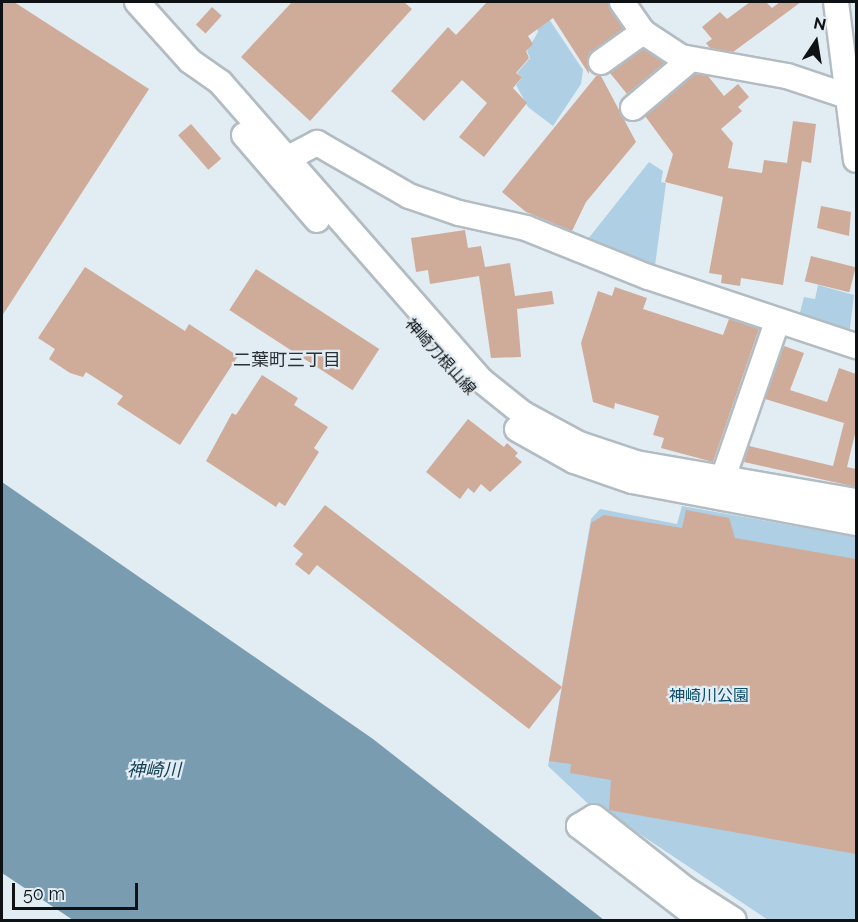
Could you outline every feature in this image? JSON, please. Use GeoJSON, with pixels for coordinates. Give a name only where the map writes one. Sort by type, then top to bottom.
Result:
{"type":"FeatureCollection","features":[{"type":"Feature","properties":{"kind":"street","name":"神崎刀根山線"},"geometry":{"type":"LineString","coordinates":[[137,2],[190,61],[220,82],[279,164],[470,393],[514,427],[574,461],[632,481],[856,523]]}},
{"type":"Feature","properties":{"kind":"street"},"geometry":{"type":"LineString","coordinates":[[622,2],[643,32],[690,60],[788,76],[853,98]]}},
{"type":"Feature","properties":{"kind":"street"},"geometry":{"type":"LineString","coordinates":[[836,2],[849,55],[856,160]]}},
{"type":"Feature","properties":{"kind":"street"},"geometry":{"type":"LineString","coordinates":[[601,62],[643,32]]}},
{"type":"Feature","properties":{"kind":"street"},"geometry":{"type":"LineString","coordinates":[[633,108],[690,60]]}},
{"type":"Feature","properties":{"kind":"street"},"geometry":{"type":"LineString","coordinates":[[279,164],[317,143],[409,196],[459,213],[526,228],[777,322],[856,346]]}},
{"type":"Feature","properties":{"kind":"street","name":"神崎刀根山線"},"geometry":{"type":"LineString","coordinates":[[279,164],[481,380],[522,413],[579,444],[636,463],[856,501]]}},
{"type":"Feature","properties":{"kind":"street"},"geometry":{"type":"LineString","coordinates":[[723,478],[777,322]]}},
{"type":"Feature","properties":{"kind":"street"},"geometry":{"type":"LineString","coordinates":[[701,921],[579,826],[594,817],[684,888],[734,921]]}},
{"type":"Feature","properties":{"kind":"green space"},"geometry":{"type":"Polygon","coordinates":[[[549,19],[583,70],[581,84],[553,126],[528,107],[516,85],[522,77],[517,73],[530,58],[527,51],[538,32],[536,21],[549,19]]]}},
{"type":"Feature","properties":{"kind":"green space"},"geometry":{"type":"Polygon","coordinates":[[[649,162],[663,171],[661,182],[666,183],[654,273],[584,244],[649,162]]]}},
{"type":"Feature","properties":{"kind":"green space"},"geometry":{"type":"Polygon","coordinates":[[[818,285],[854,295],[849,336],[798,320],[804,297],[815,299],[818,285]]]}},
{"type":"Feature","properties":{"kind":"green space","name":"神崎川公園"},"geometry":{"type":"Polygon","coordinates":[[[682,506],[856,537],[856,920],[768,920],[622,822],[599,814],[548,766],[591,519],[600,509],[677,524],[682,506]]]}},
{"type":"Feature","properties":{"kind":"water","name":"神崎川"},"geometry":{"type":"Polygon","coordinates":[[[2,482],[373,739],[604,920],[73,920],[2,873],[2,482]]]}},
{"type":"Feature","properties":{"kind":"building"},"geometry":{"type":"Polygon","coordinates":[[[2,2],[14,2],[149,89],[2,316],[2,2]]]}},
{"type":"Feature","properties":{"kind":"building"},"geometry":{"type":"Polygon","coordinates":[[[292,2],[404,2],[412,9],[310,121],[241,57],[292,2]]]}},
{"type":"Feature","properties":{"kind":"building"},"geometry":{"type":"Polygon","coordinates":[[[487,2],[608,2],[623,29],[588,56],[589,74],[553,18],[528,36],[533,44],[526,51],[529,58],[516,73],[522,77],[513,88],[527,103],[484,157],[459,137],[487,103],[462,80],[424,121],[391,91],[448,27],[456,35],[487,2]]]}},
{"type":"Feature","properties":{"kind":"building"},"geometry":{"type":"Polygon","coordinates":[[[750,2],[766,2],[772,8],[780,2],[801,2],[733,52],[710,48],[706,43],[712,39],[702,27],[720,12],[727,19],[750,2]]]}},
{"type":"Feature","properties":{"kind":"building"},"geometry":{"type":"Polygon","coordinates":[[[212,7],[222,16],[206,34],[196,25],[212,7]]]}},
{"type":"Feature","properties":{"kind":"building"},"geometry":{"type":"Polygon","coordinates":[[[643,49],[664,63],[627,94],[610,73],[643,49]]]}},
{"type":"Feature","properties":{"kind":"building"},"geometry":{"type":"Polygon","coordinates":[[[695,74],[708,76],[724,96],[738,84],[749,97],[738,107],[742,111],[721,129],[733,143],[728,168],[762,173],[764,160],[787,163],[793,121],[816,124],[811,163],[802,161],[783,285],[741,278],[740,286],[721,283],[722,275],[709,273],[723,197],[665,182],[673,154],[645,116],[695,74]]]}},
{"type":"Feature","properties":{"kind":"building"},"geometry":{"type":"Polygon","coordinates":[[[597,75],[601,76],[636,142],[586,202],[572,231],[526,212],[502,192],[597,75]]]}},
{"type":"Feature","properties":{"kind":"building"},"geometry":{"type":"Polygon","coordinates":[[[191,124],[221,159],[208,170],[178,135],[191,124]]]}},
{"type":"Feature","properties":{"kind":"building"},"geometry":{"type":"Polygon","coordinates":[[[821,206],[851,212],[849,236],[817,228],[821,206]]]}},
{"type":"Feature","properties":{"kind":"building"},"geometry":{"type":"Polygon","coordinates":[[[465,230],[468,248],[481,246],[485,267],[510,263],[515,296],[552,291],[554,304],[517,309],[521,357],[491,358],[479,276],[430,284],[428,270],[416,272],[411,238],[465,230]]]}},
{"type":"Feature","properties":{"kind":"building"},"geometry":{"type":"Polygon","coordinates":[[[811,256],[856,267],[849,292],[805,281],[811,256]]]}},
{"type":"Feature","properties":{"kind":"building"},"geometry":{"type":"Polygon","coordinates":[[[85,267],[185,331],[189,324],[238,356],[180,445],[117,404],[123,396],[86,372],[83,377],[70,373],[49,359],[55,349],[38,338],[85,267]]]}},
{"type":"Feature","properties":{"kind":"building"},"geometry":{"type":"Polygon","coordinates":[[[256,269],[379,349],[353,390],[229,310],[256,269]]]}},
{"type":"Feature","properties":{"kind":"building"},"geometry":{"type":"Polygon","coordinates":[[[615,287],[647,298],[643,309],[723,335],[729,319],[759,329],[713,462],[661,448],[664,438],[653,435],[659,416],[615,403],[614,409],[593,402],[581,343],[598,291],[612,296],[615,287]]]}},
{"type":"Feature","properties":{"kind":"building"},"geometry":{"type":"Polygon","coordinates":[[[784,346],[804,353],[790,390],[827,402],[839,368],[856,374],[856,430],[847,467],[856,469],[856,487],[744,462],[749,446],[833,466],[844,423],[765,399],[784,346]]]}},
{"type":"Feature","properties":{"kind":"building"},"geometry":{"type":"Polygon","coordinates":[[[262,375],[298,398],[294,405],[328,427],[314,448],[319,452],[285,506],[279,502],[276,507],[206,461],[232,413],[236,415],[262,375]]]}},
{"type":"Feature","properties":{"kind":"building"},"geometry":{"type":"Polygon","coordinates":[[[468,419],[504,447],[507,443],[518,453],[515,456],[522,462],[490,492],[481,484],[474,493],[468,488],[460,499],[426,472],[468,419]]]}},
{"type":"Feature","properties":{"kind":"building"},"geometry":{"type":"Polygon","coordinates":[[[325,505],[562,687],[529,729],[317,565],[309,575],[295,564],[303,554],[293,546],[325,505]]]}},
{"type":"Feature","properties":{"kind":"building","name":"神崎川公園"},"geometry":{"type":"Polygon","coordinates":[[[686,510],[729,518],[735,538],[856,559],[856,854],[609,810],[611,780],[570,773],[571,764],[549,761],[591,523],[604,515],[682,528],[686,510]]]}},
{"type":"Feature","properties":{"kind":"district","name":"二葉町三丁目"},"geometry":{"type":"Point","coordinates":[287,360]}}]}
